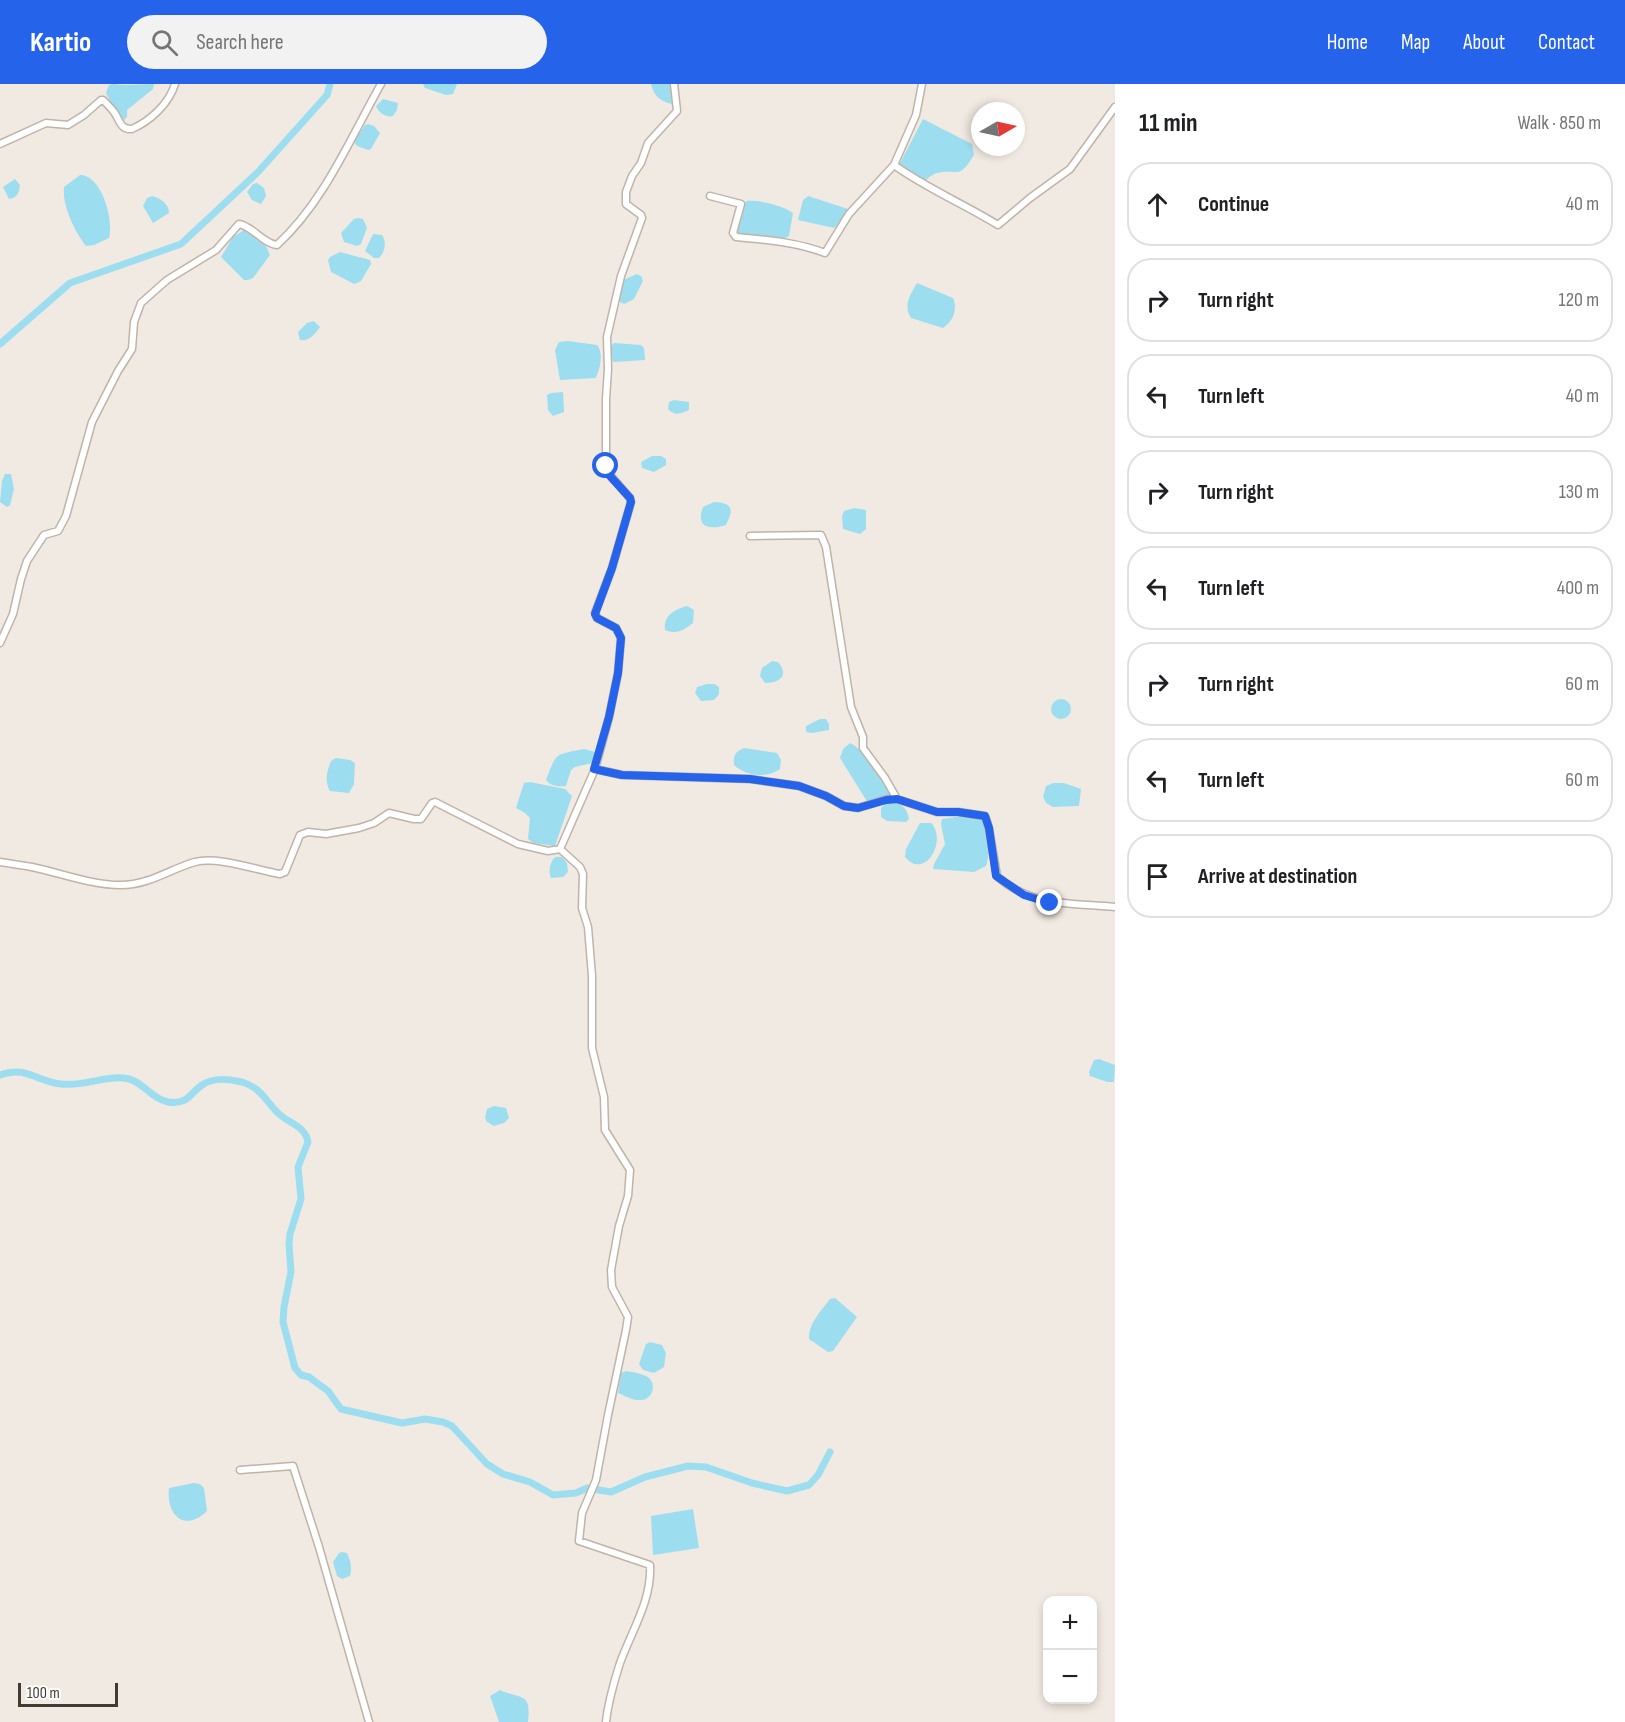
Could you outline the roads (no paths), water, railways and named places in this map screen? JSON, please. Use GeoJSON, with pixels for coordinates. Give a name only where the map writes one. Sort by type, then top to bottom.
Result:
{"type":"FeatureCollection","features":[{"type":"Feature","properties":{"kind":"street"},"geometry":{"type":"LineString","coordinates":[[0,144],[46,123],[68,125],[103,100],[114,112],[122,127],[127,130],[132,129],[156,112],[170,97],[175,84]]}},
{"type":"Feature","properties":{"kind":"street"},"geometry":{"type":"LineString","coordinates":[[0,643],[13,614],[27,561],[44,535],[58,531],[66,516],[92,422],[132,349],[134,322],[141,303],[167,280],[216,250],[239,224],[245,225],[267,242],[277,245],[306,213],[345,150],[381,84]]}},
{"type":"Feature","properties":{"kind":"street"},"geometry":{"type":"LineString","coordinates":[[560,849],[594,769],[609,717],[618,673],[621,638],[616,628],[597,618],[595,614],[612,568],[631,502],[610,476],[606,466],[607,337],[621,276],[642,218],[626,204],[626,192],[641,163],[648,143],[678,111],[674,84]]}},
{"type":"Feature","properties":{"kind":"street"},"geometry":{"type":"LineString","coordinates":[[710,196],[741,204],[733,233],[736,237],[788,242],[825,253],[849,214],[894,165],[916,115],[922,84]]}},
{"type":"Feature","properties":{"kind":"street"},"geometry":{"type":"LineString","coordinates":[[894,165],[912,178],[971,208],[998,225],[1029,198],[1070,169],[1115,106]]}},
{"type":"Feature","properties":{"kind":"street"},"geometry":{"type":"LineString","coordinates":[[750,536],[821,535],[826,547],[851,707],[863,737],[863,748],[897,799]]}},
{"type":"Feature","properties":{"kind":"street"},"geometry":{"type":"LineString","coordinates":[[594,769],[622,775],[750,779],[789,785],[826,796],[844,806],[858,808],[897,799],[937,812],[985,816],[996,876],[1024,895],[1050,903],[1115,907]]}},
{"type":"Feature","properties":{"kind":"street"},"geometry":{"type":"LineString","coordinates":[[0,862],[124,885],[164,876],[197,861],[215,861],[280,874],[285,872],[300,836],[308,832],[326,834],[358,828],[374,824],[389,813],[421,819],[435,802],[518,844],[548,851],[560,849]]}},
{"type":"Feature","properties":{"kind":"street"},"geometry":{"type":"LineString","coordinates":[[560,849],[580,867],[583,874],[582,908],[588,927],[592,976],[591,1048],[604,1097],[604,1130],[630,1170],[628,1196],[619,1226],[611,1270],[612,1287],[628,1317],[596,1480],[582,1514],[579,1541],[650,1565],[651,1578],[643,1608],[621,1662],[608,1704],[606,1722]]}},
{"type":"Feature","properties":{"kind":"street"},"geometry":{"type":"LineString","coordinates":[[240,1470],[293,1466],[319,1546],[369,1722]]}},
{"type":"Feature","properties":{"kind":"water"},"geometry":{"type":"Polygon","coordinates":[[[154,84],[153,89],[127,110],[127,117],[124,120],[106,93],[109,85],[154,84]]]}},
{"type":"Feature","properties":{"kind":"water"},"geometry":{"type":"Polygon","coordinates":[[[423,84],[457,84],[453,94],[446,95],[425,88],[423,84]]]}},
{"type":"Feature","properties":{"kind":"water"},"geometry":{"type":"Polygon","coordinates":[[[651,84],[670,84],[672,104],[658,97],[651,84]]]}},
{"type":"Feature","properties":{"kind":"water"},"geometry":{"type":"Polygon","coordinates":[[[383,99],[398,103],[393,116],[385,115],[377,108],[376,106],[383,99]]]}},
{"type":"Feature","properties":{"kind":"water"},"geometry":{"type":"Polygon","coordinates":[[[923,119],[971,143],[971,156],[973,156],[965,168],[958,172],[937,173],[925,181],[899,165],[923,119]]]}},
{"type":"Feature","properties":{"kind":"water"},"geometry":{"type":"Polygon","coordinates":[[[368,124],[374,126],[380,133],[371,149],[368,150],[357,146],[354,142],[368,124]]]}},
{"type":"Feature","properties":{"kind":"water"},"geometry":{"type":"Polygon","coordinates":[[[80,175],[95,182],[108,210],[109,238],[94,245],[86,246],[70,218],[65,202],[64,187],[80,175]]]}},
{"type":"Feature","properties":{"kind":"water"},"geometry":{"type":"Polygon","coordinates":[[[15,179],[20,185],[19,190],[16,196],[9,199],[3,187],[15,179]]]}},
{"type":"Feature","properties":{"kind":"water"},"geometry":{"type":"Polygon","coordinates":[[[257,183],[264,188],[266,196],[261,204],[252,200],[247,192],[253,184],[257,183]]]}},
{"type":"Feature","properties":{"kind":"water"},"geometry":{"type":"Polygon","coordinates":[[[152,196],[164,202],[169,213],[153,223],[143,206],[147,198],[152,196]]]}},
{"type":"Feature","properties":{"kind":"water"},"geometry":{"type":"Polygon","coordinates":[[[808,196],[848,209],[843,220],[834,228],[798,220],[803,200],[808,196]]]}},
{"type":"Feature","properties":{"kind":"water"},"geometry":{"type":"Polygon","coordinates":[[[746,201],[771,204],[793,213],[789,236],[784,239],[737,234],[746,201]]]}},
{"type":"Feature","properties":{"kind":"water"},"geometry":{"type":"Polygon","coordinates":[[[354,219],[363,219],[367,228],[361,244],[357,246],[344,242],[341,233],[354,219]]]}},
{"type":"Feature","properties":{"kind":"water"},"geometry":{"type":"Polygon","coordinates":[[[244,230],[266,246],[270,255],[253,278],[248,280],[244,280],[221,257],[233,237],[244,230]]]}},
{"type":"Feature","properties":{"kind":"water"},"geometry":{"type":"Polygon","coordinates":[[[373,234],[382,235],[385,244],[379,258],[374,258],[365,251],[373,234]]]}},
{"type":"Feature","properties":{"kind":"water"},"geometry":{"type":"Polygon","coordinates":[[[340,252],[370,260],[371,264],[361,281],[354,284],[331,272],[328,260],[340,252]]]}},
{"type":"Feature","properties":{"kind":"water"},"geometry":{"type":"Polygon","coordinates":[[[637,274],[643,281],[634,299],[624,304],[620,302],[618,297],[623,280],[637,274]]]}},
{"type":"Feature","properties":{"kind":"water"},"geometry":{"type":"Polygon","coordinates":[[[917,283],[953,298],[954,315],[943,328],[911,318],[908,304],[917,283]]]}},
{"type":"Feature","properties":{"kind":"water"},"geometry":{"type":"Polygon","coordinates":[[[314,321],[320,327],[318,330],[309,339],[300,340],[298,332],[307,323],[314,321]]]}},
{"type":"Feature","properties":{"kind":"water"},"geometry":{"type":"Polygon","coordinates":[[[559,342],[597,345],[601,356],[596,378],[560,380],[555,350],[559,342]]]}},
{"type":"Feature","properties":{"kind":"water"},"geometry":{"type":"Polygon","coordinates":[[[614,343],[641,345],[644,348],[645,360],[613,362],[610,347],[614,343]]]}},
{"type":"Feature","properties":{"kind":"water"},"geometry":{"type":"Polygon","coordinates":[[[563,392],[564,412],[553,416],[548,410],[547,395],[563,392]]]}},
{"type":"Feature","properties":{"kind":"water"},"geometry":{"type":"Polygon","coordinates":[[[674,400],[689,402],[689,410],[678,414],[673,413],[668,409],[669,402],[674,400]]]}},
{"type":"Feature","properties":{"kind":"water"},"geometry":{"type":"Polygon","coordinates":[[[652,456],[661,456],[666,459],[666,465],[654,472],[642,468],[641,462],[652,456]]]}},
{"type":"Feature","properties":{"kind":"water"},"geometry":{"type":"Polygon","coordinates":[[[5,474],[11,474],[14,489],[10,505],[7,507],[0,502],[5,474]]]}},
{"type":"Feature","properties":{"kind":"water"},"geometry":{"type":"Polygon","coordinates":[[[714,502],[728,505],[730,508],[726,525],[710,527],[703,523],[701,514],[703,507],[714,502]]]}},
{"type":"Feature","properties":{"kind":"water"},"geometry":{"type":"Polygon","coordinates":[[[854,508],[866,510],[866,529],[860,534],[843,529],[844,511],[854,508]]]}},
{"type":"Feature","properties":{"kind":"water"},"geometry":{"type":"Polygon","coordinates":[[[687,606],[694,610],[693,623],[680,631],[665,630],[668,617],[678,609],[687,606]]]}},
{"type":"Feature","properties":{"kind":"water"},"geometry":{"type":"Polygon","coordinates":[[[772,661],[778,662],[783,674],[775,682],[765,683],[760,676],[762,668],[772,661]]]}},
{"type":"Feature","properties":{"kind":"water"},"geometry":{"type":"Polygon","coordinates":[[[707,684],[719,687],[719,694],[714,700],[701,701],[695,693],[697,687],[707,684]]]}},
{"type":"Feature","properties":{"kind":"water"},"geometry":{"type":"Polygon","coordinates":[[[1061,699],[1068,702],[1071,709],[1068,716],[1061,719],[1054,716],[1051,709],[1054,702],[1061,699]]]}},
{"type":"Feature","properties":{"kind":"water"},"geometry":{"type":"Polygon","coordinates":[[[820,719],[826,719],[829,730],[806,732],[806,726],[820,719]]]}},
{"type":"Feature","properties":{"kind":"water"},"geometry":{"type":"Polygon","coordinates":[[[850,743],[867,758],[892,795],[867,801],[840,758],[843,749],[850,743]]]}},
{"type":"Feature","properties":{"kind":"water"},"geometry":{"type":"Polygon","coordinates":[[[744,748],[777,753],[781,760],[780,769],[763,775],[744,772],[734,765],[734,756],[744,748]]]}},
{"type":"Feature","properties":{"kind":"water"},"geometry":{"type":"Polygon","coordinates":[[[584,749],[595,752],[592,763],[571,770],[566,786],[555,786],[546,780],[558,756],[584,749]]]}},
{"type":"Feature","properties":{"kind":"water"},"geometry":{"type":"Polygon","coordinates":[[[336,758],[355,763],[354,784],[349,793],[330,791],[328,787],[328,768],[331,761],[336,758]]]}},
{"type":"Feature","properties":{"kind":"water"},"geometry":{"type":"Polygon","coordinates":[[[530,782],[565,789],[572,796],[555,846],[533,843],[528,839],[530,818],[516,808],[524,783],[530,782]]]}},
{"type":"Feature","properties":{"kind":"water"},"geometry":{"type":"Polygon","coordinates":[[[1064,783],[1081,789],[1079,806],[1053,807],[1046,803],[1043,797],[1046,786],[1064,783]]]}},
{"type":"Feature","properties":{"kind":"water"},"geometry":{"type":"Polygon","coordinates":[[[893,802],[906,810],[909,819],[906,822],[887,821],[881,817],[881,808],[893,802]]]}},
{"type":"Feature","properties":{"kind":"water"},"geometry":{"type":"Polygon","coordinates":[[[963,816],[983,818],[985,821],[989,849],[986,866],[974,872],[933,869],[945,844],[942,819],[963,816]]]}},
{"type":"Feature","properties":{"kind":"water"},"geometry":{"type":"Polygon","coordinates":[[[920,823],[931,823],[936,830],[937,839],[932,855],[920,864],[913,863],[905,857],[906,849],[920,823]]]}},
{"type":"Feature","properties":{"kind":"water"},"geometry":{"type":"Polygon","coordinates":[[[555,857],[562,857],[567,863],[568,872],[563,877],[551,878],[550,867],[555,857]]]}},
{"type":"Feature","properties":{"kind":"water"},"geometry":{"type":"Polygon","coordinates":[[[1099,1059],[1115,1065],[1114,1082],[1090,1076],[1089,1072],[1094,1060],[1099,1059]]]}},
{"type":"Feature","properties":{"kind":"water"},"geometry":{"type":"Polygon","coordinates":[[[494,1106],[506,1108],[509,1118],[504,1123],[494,1126],[485,1118],[487,1109],[494,1106]]]}},
{"type":"Feature","properties":{"kind":"water"},"geometry":{"type":"Polygon","coordinates":[[[835,1298],[857,1317],[833,1351],[828,1352],[809,1339],[809,1333],[819,1313],[830,1299],[835,1298]]]}},
{"type":"Feature","properties":{"kind":"water"},"geometry":{"type":"Polygon","coordinates":[[[650,1342],[662,1345],[666,1353],[664,1367],[654,1373],[643,1370],[639,1364],[646,1344],[650,1342]]]}},
{"type":"Feature","properties":{"kind":"water"},"geometry":{"type":"Polygon","coordinates":[[[626,1371],[649,1378],[653,1388],[648,1398],[635,1400],[618,1393],[621,1373],[626,1371]]]}},
{"type":"Feature","properties":{"kind":"water"},"geometry":{"type":"Polygon","coordinates":[[[194,1483],[204,1488],[207,1511],[199,1517],[184,1521],[178,1518],[170,1506],[169,1488],[194,1483]]]}},
{"type":"Feature","properties":{"kind":"water"},"geometry":{"type":"Polygon","coordinates":[[[693,1509],[699,1548],[653,1555],[651,1516],[693,1509]]]}},
{"type":"Feature","properties":{"kind":"water"},"geometry":{"type":"Polygon","coordinates":[[[342,1552],[347,1553],[351,1567],[350,1576],[342,1579],[337,1576],[333,1562],[342,1552]]]}},
{"type":"Feature","properties":{"kind":"water"},"geometry":{"type":"Polygon","coordinates":[[[500,1690],[527,1701],[528,1722],[499,1722],[490,1696],[500,1690]]]}},
{"type":"Feature","properties":{"kind":"waterway"},"geometry":{"type":"LineString","coordinates":[[0,344],[70,283],[181,244],[258,172],[327,95],[330,84]]}},
{"type":"Feature","properties":{"kind":"waterway"},"geometry":{"type":"LineString","coordinates":[[0,1075],[9,1072],[24,1073],[61,1084],[79,1084],[112,1078],[129,1079],[157,1098],[168,1102],[180,1102],[202,1085],[212,1081],[222,1079],[237,1081],[254,1088],[279,1114],[304,1132],[308,1142],[298,1167],[301,1199],[290,1234],[291,1272],[283,1322],[295,1368],[301,1375],[309,1377],[328,1391],[341,1409],[402,1423],[425,1419],[443,1422],[452,1426],[487,1464],[503,1474],[530,1482],[553,1495],[576,1493],[587,1488],[611,1492],[645,1477],[688,1466],[706,1467],[752,1483],[787,1491],[809,1485],[818,1475],[830,1452]]}}]}
